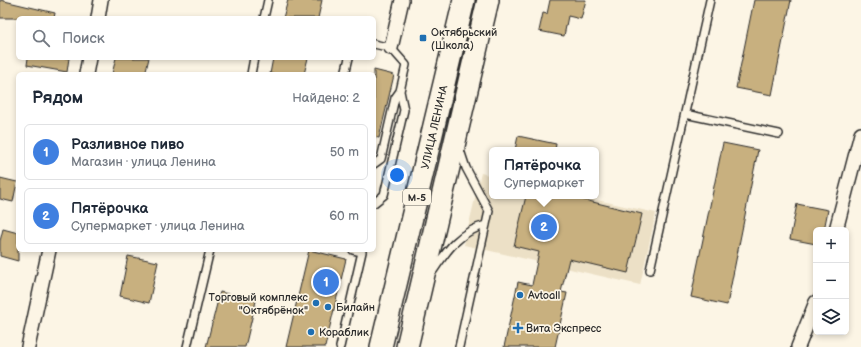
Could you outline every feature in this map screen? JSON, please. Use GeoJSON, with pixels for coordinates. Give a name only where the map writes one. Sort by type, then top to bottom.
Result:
{"type":"FeatureCollection","features":[{"type":"Feature","properties":{"kind":"main road","name":"УЛИЦА ЛЕНИНА"},"geometry":{"type":"LineString","coordinates":[[381,347],[464,0]]}},
{"type":"Feature","properties":{"kind":"main road","name":"М-5"},"geometry":{"type":"LineString","coordinates":[[407,347],[488,0]]}},
{"type":"Feature","properties":{"kind":"street"},"geometry":{"type":"LineString","coordinates":[[98,16],[101,0]]}},
{"type":"Feature","properties":{"kind":"street"},"geometry":{"type":"LineString","coordinates":[[391,48],[402,0]]}},
{"type":"Feature","properties":{"kind":"street"},"geometry":{"type":"LineString","coordinates":[[86,72],[89,60]]}},
{"type":"Feature","properties":{"kind":"street"},"geometry":{"type":"LineString","coordinates":[[837,227],[861,134]]}},
{"type":"Feature","properties":{"kind":"street"},"geometry":{"type":"LineString","coordinates":[[28,347],[49,252]]}},
{"type":"Feature","properties":{"kind":"street"},"geometry":{"type":"LineString","coordinates":[[798,347],[813,310]]}},
{"type":"Feature","properties":{"kind":"lane"},"geometry":{"type":"LineString","coordinates":[[264,16],[268,0]]}},
{"type":"Feature","properties":{"kind":"lane"},"geometry":{"type":"LineString","coordinates":[[650,270],[710,0]]}},
{"type":"Feature","properties":{"kind":"lane"},"geometry":{"type":"LineString","coordinates":[[376,44],[391,48],[406,66],[400,91],[395,98],[381,159],[376,163]]}},
{"type":"Feature","properties":{"kind":"lane"},"geometry":{"type":"LineString","coordinates":[[251,72],[254,60]]}},
{"type":"Feature","properties":{"kind":"lane"},"geometry":{"type":"LineString","coordinates":[[346,72],[348,60]]}},
{"type":"Feature","properties":{"kind":"lane"},"geometry":{"type":"LineString","coordinates":[[376,201],[384,195],[404,110],[400,91]]}},
{"type":"Feature","properties":{"kind":"lane"},"geometry":{"type":"LineString","coordinates":[[685,114],[779,134]]}},
{"type":"Feature","properties":{"kind":"lane"},"geometry":{"type":"LineString","coordinates":[[458,133],[460,152],[466,168],[489,211],[459,347]]}},
{"type":"Feature","properties":{"kind":"lane"},"geometry":{"type":"LineString","coordinates":[[422,288],[444,253],[460,236],[476,227],[486,225]]}},
{"type":"Feature","properties":{"kind":"lane"},"geometry":{"type":"LineString","coordinates":[[187,347],[210,252]]}},
{"type":"Feature","properties":{"kind":"lane"},"geometry":{"type":"LineString","coordinates":[[340,347],[362,252]]}},
{"type":"Feature","properties":{"kind":"shaded area"},"geometry":{"type":"Polygon","coordinates":[[[481,173],[489,175],[489,199],[593,199],[656,213],[640,285],[464,245],[481,173]]]}},
{"type":"Feature","properties":{"kind":"building"},"geometry":{"type":"Polygon","coordinates":[[[0,0],[55,13],[54,16],[16,16],[16,18],[0,18],[0,0]]]}},
{"type":"Feature","properties":{"kind":"building"},"geometry":{"type":"Polygon","coordinates":[[[288,0],[322,0],[318,16],[284,16],[288,0]]]}},
{"type":"Feature","properties":{"kind":"building"},"geometry":{"type":"Polygon","coordinates":[[[550,0],[586,0],[581,19],[568,16],[564,36],[539,31],[543,13],[547,14],[550,0]]]}},
{"type":"Feature","properties":{"kind":"building"},"geometry":{"type":"Polygon","coordinates":[[[754,0],[791,0],[772,95],[736,88],[754,0]]]}},
{"type":"Feature","properties":{"kind":"building"},"geometry":{"type":"Polygon","coordinates":[[[28,60],[69,60],[67,72],[27,65],[28,60]]]}},
{"type":"Feature","properties":{"kind":"building"},"geometry":{"type":"Polygon","coordinates":[[[116,60],[148,60],[146,72],[112,72],[116,60]]]}},
{"type":"Feature","properties":{"kind":"building"},"geometry":{"type":"Polygon","coordinates":[[[273,60],[308,60],[304,72],[270,72],[273,60]]]}},
{"type":"Feature","properties":{"kind":"building"},"geometry":{"type":"Polygon","coordinates":[[[374,70],[394,75],[379,138],[376,137],[376,72],[374,72],[374,70]]]}},
{"type":"Feature","properties":{"kind":"building"},"geometry":{"type":"Polygon","coordinates":[[[518,136],[556,144],[556,147],[516,147],[518,136]]]}},
{"type":"Feature","properties":{"kind":"building"},"geometry":{"type":"Polygon","coordinates":[[[723,143],[758,150],[727,305],[691,297],[723,143]]]}},
{"type":"Feature","properties":{"kind":"building"},"geometry":{"type":"Polygon","coordinates":[[[0,178],[16,182],[13,202],[0,199],[0,178]]]}},
{"type":"Feature","properties":{"kind":"building"},"geometry":{"type":"Polygon","coordinates":[[[525,199],[580,199],[642,214],[628,273],[569,259],[561,292],[567,293],[555,347],[504,347],[518,282],[532,285],[539,252],[514,246],[525,199]]]}},
{"type":"Feature","properties":{"kind":"building"},"geometry":{"type":"Polygon","coordinates":[[[797,204],[828,210],[825,227],[813,227],[813,243],[790,239],[797,204]]]}},
{"type":"Feature","properties":{"kind":"building"},"geometry":{"type":"Polygon","coordinates":[[[3,229],[16,232],[16,252],[18,252],[18,261],[0,256],[0,241],[3,229]]]}},
{"type":"Feature","properties":{"kind":"building","name":"Торговый комплекс \"Октябрёнок\""},"geometry":{"type":"Polygon","coordinates":[[[309,252],[317,252],[346,259],[325,347],[286,347],[309,252]]]}},
{"type":"Feature","properties":{"kind":"building"},"geometry":{"type":"Polygon","coordinates":[[[128,256],[158,262],[149,303],[120,296],[128,256]]]}},
{"type":"Feature","properties":{"kind":"building"},"geometry":{"type":"Polygon","coordinates":[[[220,292],[256,301],[245,347],[206,347],[220,292]]]}},
{"type":"Feature","properties":{"kind":"place","name":"Октябрьский (Школа)"},"geometry":{"type":"Point","coordinates":[423,38]}},
{"type":"Feature","properties":{"kind":"place","name":"Пятёрочка"},"geometry":{"type":"Point","coordinates":[544,227]}},
{"type":"Feature","properties":{"kind":"place","name":"Разливное пиво"},"geometry":{"type":"Point","coordinates":[326,282]}},
{"type":"Feature","properties":{"kind":"place","name":"Avtoall"},"geometry":{"type":"Point","coordinates":[520,295]}},
{"type":"Feature","properties":{"kind":"place","name":"Торговый комплекс \"Октябрёнок\""},"geometry":{"type":"Point","coordinates":[316,303]}},
{"type":"Feature","properties":{"kind":"place","name":"Билайн"},"geometry":{"type":"Point","coordinates":[328,307]}},
{"type":"Feature","properties":{"kind":"place","name":"Вита Экспресс"},"geometry":{"type":"Point","coordinates":[518,328]}},
{"type":"Feature","properties":{"kind":"place","name":"Кораблик"},"geometry":{"type":"Point","coordinates":[311,332]}}]}
